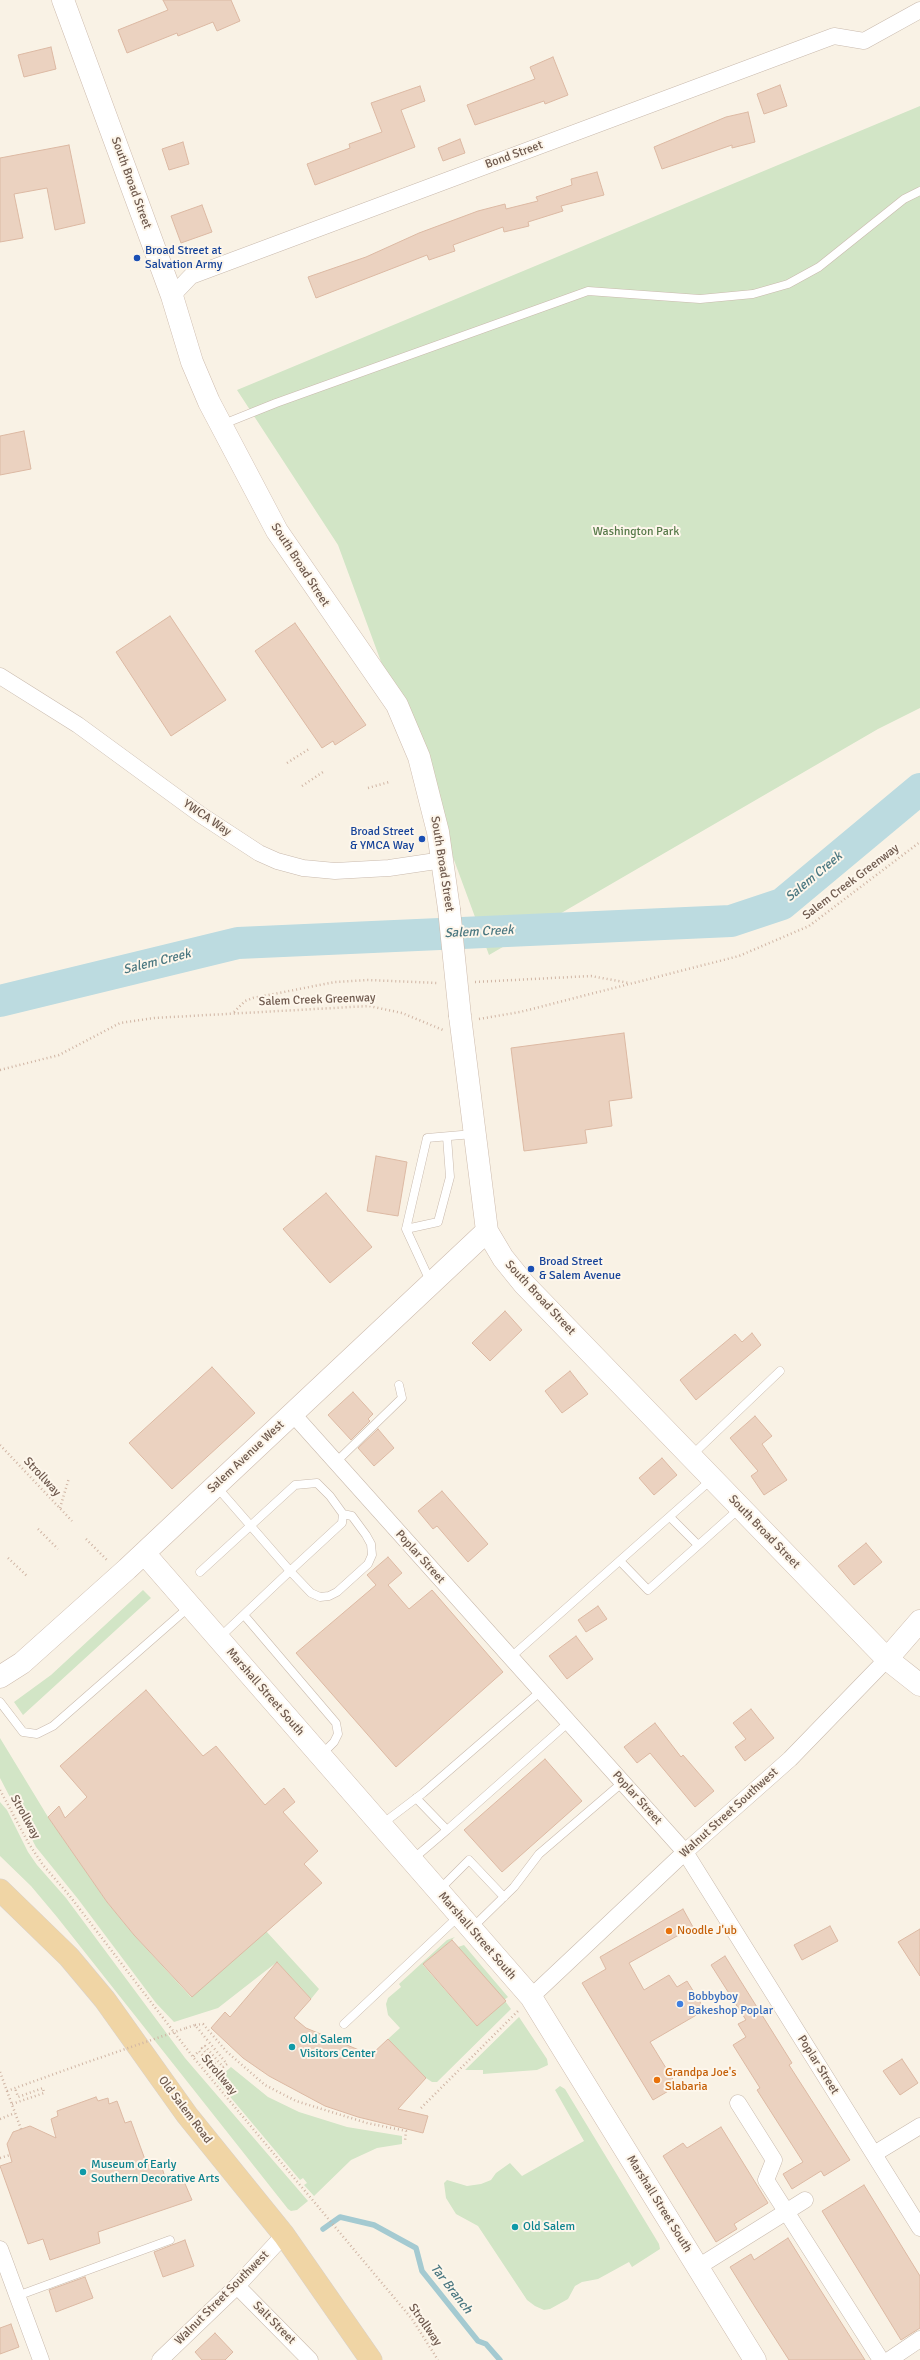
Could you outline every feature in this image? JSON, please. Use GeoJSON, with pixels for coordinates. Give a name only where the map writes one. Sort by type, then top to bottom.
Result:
{"type":"FeatureCollection","features":[{"type":"Feature","properties":{"kind":"main road","name":"Old Salem Road"},"geometry":{"type":"LineString","coordinates":[[0,1890],[69,1957],[105,2000],[187,2115],[284,2235],[371,2360]]}},
{"type":"Feature","properties":{"kind":"street","name":"South Broad Street"},"geometry":{"type":"LineString","coordinates":[[63,0],[172,296],[192,362],[221,425],[277,531],[397,705],[419,757],[429,791],[443,860],[461,1022],[487,1231],[503,1258],[524,1284],[887,1659],[920,1685]]}},
{"type":"Feature","properties":{"kind":"street","name":"Bond Street"},"geometry":{"type":"LineString","coordinates":[[172,296],[191,276],[834,36],[864,41],[920,10]]}},
{"type":"Feature","properties":{"kind":"street","name":"YWCA Way"},"geometry":{"type":"LineString","coordinates":[[0,676],[78,725],[201,815],[259,853],[277,861],[303,868],[335,871],[382,869],[443,860]]}},
{"type":"Feature","properties":{"kind":"street","name":"Salem Avenue West"},"geometry":{"type":"LineString","coordinates":[[0,1677],[22,1663],[144,1553],[487,1231]]}},
{"type":"Feature","properties":{"kind":"street","name":"Poplar Street"},"geometry":{"type":"LineString","coordinates":[[292,1413],[686,1852],[920,2228]]}},
{"type":"Feature","properties":{"kind":"street","name":"Marshall Street South"},"geometry":{"type":"LineString","coordinates":[[144,1553],[465,1922],[525,2003],[698,2267],[755,2360]]}},
{"type":"Feature","properties":{"kind":"street","name":"Walnut Street Southwest"},"geometry":{"type":"LineString","coordinates":[[525,2003],[686,1852],[790,1758],[887,1659],[920,1621]]}},
{"type":"Feature","properties":{"kind":"street"},"geometry":{"type":"LineString","coordinates":[[738,2103],[774,2160],[766,2180],[881,2360]]}},
{"type":"Feature","properties":{"kind":"street"},"geometry":{"type":"LineString","coordinates":[[874,2154],[920,2126]]}},
{"type":"Feature","properties":{"kind":"street"},"geometry":{"type":"LineString","coordinates":[[698,2267],[805,2200]]}},
{"type":"Feature","properties":{"kind":"street","name":"Walnut Street Southwest"},"geometry":{"type":"LineString","coordinates":[[160,2360],[237,2286],[284,2235]]}},
{"type":"Feature","properties":{"kind":"street"},"geometry":{"type":"LineString","coordinates":[[0,2249],[41,2360]]}},
{"type":"Feature","properties":{"kind":"street","name":"Salt Street"},"geometry":{"type":"LineString","coordinates":[[237,2286],[310,2360]]}},
{"type":"Feature","properties":{"kind":"street"},"geometry":{"type":"LineString","coordinates":[[889,2360],[920,2339]]}},
{"type":"Feature","properties":{"kind":"lane"},"geometry":{"type":"LineString","coordinates":[[221,425],[276,403],[588,291],[700,298],[753,294],[788,284],[818,267],[904,199],[920,191]]}},
{"type":"Feature","properties":{"kind":"lane"},"geometry":{"type":"LineString","coordinates":[[431,1284],[406,1229],[427,1138],[475,1134]]}},
{"type":"Feature","properties":{"kind":"lane"},"geometry":{"type":"LineString","coordinates":[[406,1229],[438,1222],[450,1177],[446,1136]]}},
{"type":"Feature","properties":{"kind":"lane"},"geometry":{"type":"LineString","coordinates":[[691,1456],[780,1371]]}},
{"type":"Feature","properties":{"kind":"lane"},"geometry":{"type":"LineString","coordinates":[[336,1462],[402,1398],[399,1384]]}},
{"type":"Feature","properties":{"kind":"lane"},"geometry":{"type":"LineString","coordinates":[[511,1658],[713,1478]]}},
{"type":"Feature","properties":{"kind":"lane"},"geometry":{"type":"LineString","coordinates":[[200,1572],[250,1525],[295,1485],[306,1483],[317,1483],[330,1496],[343,1514],[352,1516],[371,1544],[372,1555],[368,1564],[337,1592],[320,1597],[311,1593],[290,1571],[250,1525],[216,1485]]}},
{"type":"Feature","properties":{"kind":"lane"},"geometry":{"type":"LineString","coordinates":[[620,1561],[648,1590],[741,1507]]}},
{"type":"Feature","properties":{"kind":"lane"},"geometry":{"type":"LineString","coordinates":[[218,1639],[342,1523],[343,1514]]}},
{"type":"Feature","properties":{"kind":"lane"},"geometry":{"type":"LineString","coordinates":[[670,1517],[698,1545]]}},
{"type":"Feature","properties":{"kind":"lane"},"geometry":{"type":"LineString","coordinates":[[0,1702],[23,1732],[37,1734],[48,1729],[190,1606]]}},
{"type":"Feature","properties":{"kind":"lane"},"geometry":{"type":"LineString","coordinates":[[244,1615],[336,1723],[338,1734],[334,1742],[320,1756]]}},
{"type":"Feature","properties":{"kind":"lane"},"geometry":{"type":"LineString","coordinates":[[381,1825],[416,1798],[541,1691]]}},
{"type":"Feature","properties":{"kind":"lane"},"geometry":{"type":"LineString","coordinates":[[411,1860],[569,1722]]}},
{"type":"Feature","properties":{"kind":"lane"},"geometry":{"type":"LineString","coordinates":[[344,2024],[465,1922],[504,1897],[539,1854],[623,1782]]}},
{"type":"Feature","properties":{"kind":"lane"},"geometry":{"type":"LineString","coordinates":[[416,1798],[447,1830]]}},
{"type":"Feature","properties":{"kind":"lane"},"geometry":{"type":"LineString","coordinates":[[438,1891],[469,1860],[504,1897]]}},
{"type":"Feature","properties":{"kind":"lane"},"geometry":{"type":"LineString","coordinates":[[17,2296],[170,2240]]}},
{"type":"Feature","properties":{"kind":"path"},"geometry":{"type":"LineString","coordinates":[[287,763],[309,749]]}},
{"type":"Feature","properties":{"kind":"path"},"geometry":{"type":"LineString","coordinates":[[302,786],[323,772]]}},
{"type":"Feature","properties":{"kind":"path"},"geometry":{"type":"LineString","coordinates":[[368,788],[389,782]]}},
{"type":"Feature","properties":{"kind":"path","name":"Salem Creek Greenway"},"geometry":{"type":"LineString","coordinates":[[0,1070],[59,1055],[120,1023],[154,1018],[217,1015],[234,1012],[369,1006],[402,1013],[440,1030],[461,1022],[520,1012],[739,956],[809,926],[920,842]]}},
{"type":"Feature","properties":{"kind":"path","name":"Salem Creek Greenway"},"geometry":{"type":"LineString","coordinates":[[518,979],[591,976],[631,983]]}},
{"type":"Feature","properties":{"kind":"path","name":"Salem Creek Greenway"},"geometry":{"type":"LineString","coordinates":[[234,1012],[245,1001],[253,998],[328,984],[368,980],[396,981]]}},
{"type":"Feature","properties":{"kind":"path","name":"Strollway"},"geometry":{"type":"LineString","coordinates":[[0,1445],[72,1521]]}},
{"type":"Feature","properties":{"kind":"path"},"geometry":{"type":"LineString","coordinates":[[60,1509],[69,1478]]}},
{"type":"Feature","properties":{"kind":"path"},"geometry":{"type":"LineString","coordinates":[[38,1529],[58,1549]]}},
{"type":"Feature","properties":{"kind":"path"},"geometry":{"type":"LineString","coordinates":[[86,1539],[109,1563],[115,1558]]}},
{"type":"Feature","properties":{"kind":"path"},"geometry":{"type":"LineString","coordinates":[[8,1558],[28,1578]]}},
{"type":"Feature","properties":{"kind":"path","name":"Strollway"},"geometry":{"type":"LineString","coordinates":[[0,1790],[29,1844],[43,1865],[69,1895],[193,2058],[412,2319],[438,2360]]}},
{"type":"Feature","properties":{"kind":"path"},"geometry":{"type":"LineString","coordinates":[[421,2108],[525,2003]]}},
{"type":"Feature","properties":{"kind":"path"},"geometry":{"type":"LineString","coordinates":[[7,2091],[186,2028],[203,2024],[227,2052],[265,2085],[296,2102],[367,2123],[406,2131],[405,2141]]}},
{"type":"Feature","properties":{"kind":"path"},"geometry":{"type":"LineString","coordinates":[[193,2058],[199,2051],[217,2073],[220,2070],[202,2048],[205,2046],[223,2067],[227,2064],[195,2025]]}},
{"type":"Feature","properties":{"kind":"path"},"geometry":{"type":"LineString","coordinates":[[0,2072],[21,2129]]}},
{"type":"Feature","properties":{"kind":"path"},"geometry":{"type":"LineString","coordinates":[[12,2104],[44,2093],[42,2088],[18,2097],[15,2088]]}},
{"type":"Feature","properties":{"kind":"path"},"geometry":{"type":"LineString","coordinates":[[0,2119],[15,2113]]}},
{"type":"Feature","properties":{"kind":"path"},"geometry":{"type":"LineString","coordinates":[[0,2158],[10,2155]]}},
{"type":"Feature","properties":{"kind":"green space","name":"Washington Park"},"geometry":{"type":"Polygon","coordinates":[[[920,106],[920,708],[878,729],[489,955],[338,545],[237,390],[920,106]]]}},
{"type":"Feature","properties":{"kind":"green space"},"geometry":{"type":"Polygon","coordinates":[[[143,1590],[151,1598],[23,1715],[14,1702],[51,1675],[143,1590]]]}},
{"type":"Feature","properties":{"kind":"green space"},"geometry":{"type":"Polygon","coordinates":[[[0,1738],[48,1817],[107,1902],[134,1935],[191,1997],[266,1931],[319,1989],[311,1999],[277,1962],[218,2008],[174,2022],[156,2003],[78,1899],[36,1847],[0,1778],[0,1738]]]}},
{"type":"Feature","properties":{"kind":"green space"},"geometry":{"type":"Polygon","coordinates":[[[0,1802],[7,1810],[28,1852],[37,1865],[66,1898],[185,2058],[308,2201],[297,2210],[291,2211],[288,2209],[57,1917],[31,1886],[0,1856],[0,1802]]]}},
{"type":"Feature","properties":{"kind":"green space"},"geometry":{"type":"Polygon","coordinates":[[[455,1937],[423,1965],[477,2026],[505,2001],[511,2009],[437,2082],[432,2082],[426,2078],[388,2039],[400,2028],[388,2015],[386,2004],[388,1998],[401,1987],[399,1984],[447,1940],[455,1937]]]}},
{"type":"Feature","properties":{"kind":"green space"},"geometry":{"type":"Polygon","coordinates":[[[464,1945],[508,1997],[504,2000],[458,1947],[464,1945]]]}},
{"type":"Feature","properties":{"kind":"green space"},"geometry":{"type":"Polygon","coordinates":[[[519,2017],[547,2059],[548,2065],[537,2070],[483,2074],[483,2070],[465,2070],[519,2017]]]}},
{"type":"Feature","properties":{"kind":"green space"},"geometry":{"type":"Polygon","coordinates":[[[231,2067],[268,2097],[299,2112],[347,2127],[402,2136],[402,2144],[377,2148],[351,2160],[314,2196],[304,2185],[307,2183],[303,2178],[300,2180],[216,2080],[231,2067]]]}},
{"type":"Feature","properties":{"kind":"green space"},"geometry":{"type":"Polygon","coordinates":[[[560,2086],[565,2089],[659,2244],[660,2249],[632,2267],[629,2262],[598,2279],[582,2282],[575,2286],[568,2299],[550,2309],[544,2310],[527,2300],[478,2226],[456,2214],[446,2198],[444,2183],[447,2180],[467,2186],[481,2184],[491,2180],[496,2173],[510,2163],[522,2176],[584,2141],[555,2090],[560,2086]]]}},
{"type":"Feature","properties":{"kind":"building"},"geometry":{"type":"Polygon","coordinates":[[[163,0],[231,0],[240,21],[217,31],[213,22],[178,36],[177,33],[127,53],[118,30],[168,10],[163,0]]]}},
{"type":"Feature","properties":{"kind":"building"},"geometry":{"type":"Polygon","coordinates":[[[51,47],[56,69],[24,77],[18,55],[51,47]]]}},
{"type":"Feature","properties":{"kind":"building"},"geometry":{"type":"Polygon","coordinates":[[[553,57],[568,95],[545,104],[544,101],[475,125],[467,105],[535,79],[530,67],[553,57]]]}},
{"type":"Feature","properties":{"kind":"building"},"geometry":{"type":"Polygon","coordinates":[[[780,85],[787,106],[764,114],[757,94],[780,85]]]}},
{"type":"Feature","properties":{"kind":"building"},"geometry":{"type":"Polygon","coordinates":[[[420,86],[425,101],[401,110],[415,147],[315,185],[307,164],[350,148],[349,144],[382,132],[371,103],[420,86]]]}},
{"type":"Feature","properties":{"kind":"building"},"geometry":{"type":"Polygon","coordinates":[[[748,112],[755,142],[732,148],[732,145],[662,169],[654,147],[726,117],[748,112]]]}},
{"type":"Feature","properties":{"kind":"building"},"geometry":{"type":"Polygon","coordinates":[[[460,139],[465,153],[443,161],[438,148],[460,139]]]}},
{"type":"Feature","properties":{"kind":"building"},"geometry":{"type":"Polygon","coordinates":[[[183,142],[189,164],[169,170],[162,149],[183,142]]]}},
{"type":"Feature","properties":{"kind":"building"},"geometry":{"type":"Polygon","coordinates":[[[69,145],[85,223],[55,230],[47,188],[14,194],[23,238],[0,242],[0,158],[69,145]]]}},
{"type":"Feature","properties":{"kind":"building"},"geometry":{"type":"Polygon","coordinates":[[[597,172],[604,195],[561,206],[563,211],[528,222],[529,226],[504,232],[503,227],[453,245],[455,251],[429,260],[427,255],[316,298],[308,277],[366,257],[419,233],[478,211],[505,204],[506,209],[538,201],[536,197],[572,185],[571,179],[597,172]]]}},
{"type":"Feature","properties":{"kind":"building"},"geometry":{"type":"Polygon","coordinates":[[[202,205],[212,232],[181,243],[171,216],[202,205]]]}},
{"type":"Feature","properties":{"kind":"building"},"geometry":{"type":"Polygon","coordinates":[[[24,431],[31,469],[0,475],[0,436],[24,431]]]}},
{"type":"Feature","properties":{"kind":"building"},"geometry":{"type":"Polygon","coordinates":[[[170,616],[226,700],[171,736],[116,652],[170,616]]]}},
{"type":"Feature","properties":{"kind":"building"},"geometry":{"type":"Polygon","coordinates":[[[295,623],[366,725],[335,745],[333,741],[322,748],[255,651],[295,623]]]}},
{"type":"Feature","properties":{"kind":"building"},"geometry":{"type":"Polygon","coordinates":[[[624,1033],[632,1098],[609,1101],[612,1126],[585,1130],[587,1143],[524,1151],[511,1048],[624,1033]]]}},
{"type":"Feature","properties":{"kind":"building"},"geometry":{"type":"Polygon","coordinates":[[[376,1156],[407,1162],[398,1216],[367,1211],[376,1156]]]}},
{"type":"Feature","properties":{"kind":"building"},"geometry":{"type":"Polygon","coordinates":[[[326,1193],[372,1247],[330,1283],[283,1229],[326,1193]]]}},
{"type":"Feature","properties":{"kind":"building"},"geometry":{"type":"Polygon","coordinates":[[[505,1311],[522,1330],[490,1361],[472,1343],[505,1311]]]}},
{"type":"Feature","properties":{"kind":"building"},"geometry":{"type":"Polygon","coordinates":[[[752,1333],[761,1345],[696,1400],[680,1380],[735,1334],[742,1342],[752,1333]]]}},
{"type":"Feature","properties":{"kind":"building"},"geometry":{"type":"Polygon","coordinates":[[[212,1367],[255,1413],[172,1489],[129,1443],[212,1367]]]}},
{"type":"Feature","properties":{"kind":"building"},"geometry":{"type":"Polygon","coordinates":[[[570,1371],[588,1394],[562,1413],[545,1391],[570,1371]]]}},
{"type":"Feature","properties":{"kind":"building"},"geometry":{"type":"Polygon","coordinates":[[[353,1392],[373,1414],[368,1419],[370,1421],[351,1440],[328,1415],[353,1392]]]}},
{"type":"Feature","properties":{"kind":"building"},"geometry":{"type":"Polygon","coordinates":[[[755,1416],[772,1436],[762,1444],[787,1480],[764,1495],[751,1476],[758,1471],[730,1438],[755,1416]]]}},
{"type":"Feature","properties":{"kind":"building"},"geometry":{"type":"Polygon","coordinates":[[[378,1429],[394,1448],[374,1466],[358,1448],[378,1429]]]}},
{"type":"Feature","properties":{"kind":"building"},"geometry":{"type":"Polygon","coordinates":[[[662,1458],[677,1475],[654,1495],[639,1478],[662,1458]]]}},
{"type":"Feature","properties":{"kind":"building"},"geometry":{"type":"Polygon","coordinates":[[[442,1491],[488,1544],[468,1562],[437,1526],[433,1529],[418,1511],[442,1491]]]}},
{"type":"Feature","properties":{"kind":"building"},"geometry":{"type":"Polygon","coordinates":[[[866,1543],[882,1562],[854,1585],[838,1566],[866,1543]]]}},
{"type":"Feature","properties":{"kind":"building"},"geometry":{"type":"Polygon","coordinates":[[[388,1557],[402,1573],[388,1585],[409,1609],[432,1590],[503,1672],[396,1767],[296,1653],[376,1585],[367,1575],[388,1557]]]}},
{"type":"Feature","properties":{"kind":"building"},"geometry":{"type":"Polygon","coordinates":[[[598,1606],[607,1619],[586,1632],[578,1620],[598,1606]]]}},
{"type":"Feature","properties":{"kind":"building"},"geometry":{"type":"Polygon","coordinates":[[[576,1636],[593,1659],[567,1679],[549,1656],[576,1636]]]}},
{"type":"Feature","properties":{"kind":"building"},"geometry":{"type":"Polygon","coordinates":[[[146,1690],[203,1756],[216,1746],[265,1805],[284,1788],[295,1802],[283,1812],[318,1851],[304,1864],[322,1883],[192,1997],[134,1935],[107,1902],[48,1817],[59,1806],[65,1818],[87,1797],[60,1766],[146,1690]]]}},
{"type":"Feature","properties":{"kind":"building"},"geometry":{"type":"Polygon","coordinates":[[[751,1709],[774,1738],[745,1761],[735,1747],[746,1739],[733,1723],[751,1709]]]}},
{"type":"Feature","properties":{"kind":"building"},"geometry":{"type":"Polygon","coordinates":[[[655,1723],[681,1757],[683,1755],[714,1791],[695,1807],[650,1753],[637,1763],[624,1747],[655,1723]]]}},
{"type":"Feature","properties":{"kind":"building"},"geometry":{"type":"Polygon","coordinates":[[[545,1759],[582,1801],[502,1872],[464,1830],[545,1759]]]}},
{"type":"Feature","properties":{"kind":"building"},"geometry":{"type":"Polygon","coordinates":[[[683,1909],[693,1927],[629,1963],[644,1990],[669,1975],[677,1987],[687,1981],[705,2010],[650,2042],[677,2086],[653,2100],[582,1983],[606,1969],[600,1957],[683,1909]]]}},
{"type":"Feature","properties":{"kind":"building"},"geometry":{"type":"Polygon","coordinates":[[[830,1926],[838,1941],[802,1960],[794,1945],[830,1926]]]}},
{"type":"Feature","properties":{"kind":"building"},"geometry":{"type":"Polygon","coordinates":[[[920,1929],[920,1976],[898,1942],[920,1929]]]}},
{"type":"Feature","properties":{"kind":"building"},"geometry":{"type":"Polygon","coordinates":[[[452,1940],[506,2001],[477,2026],[423,1964],[452,1940]]]}},
{"type":"Feature","properties":{"kind":"building"},"geometry":{"type":"Polygon","coordinates":[[[725,1956],[792,2063],[789,2065],[850,2160],[824,2176],[821,2171],[792,2189],[783,2174],[803,2162],[757,2090],[760,2088],[733,2045],[746,2037],[738,2024],[746,2020],[711,1965],[725,1956]]]}},
{"type":"Feature","properties":{"kind":"building","name":"Old Salem Visitors Center"},"geometry":{"type":"Polygon","coordinates":[[[277,1962],[311,1999],[294,2018],[306,2028],[371,2055],[388,2039],[426,2078],[398,2109],[428,2116],[423,2133],[358,2117],[325,2106],[269,2076],[243,2058],[211,2028],[225,2012],[230,2017],[277,1962]]]}},
{"type":"Feature","properties":{"kind":"building"},"geometry":{"type":"Polygon","coordinates":[[[902,2059],[918,2083],[900,2095],[883,2071],[902,2059]]]}},
{"type":"Feature","properties":{"kind":"building","name":"Museum of Early Southern Decorative Arts"},"geometry":{"type":"Polygon","coordinates":[[[96,2097],[98,2101],[108,2098],[109,2104],[117,2101],[125,2123],[131,2121],[147,2165],[160,2161],[167,2184],[183,2179],[192,2200],[98,2232],[100,2243],[50,2260],[43,2239],[28,2244],[0,2166],[12,2162],[7,2144],[13,2132],[30,2126],[56,2138],[51,2119],[58,2116],[57,2111],[96,2097]]]}},
{"type":"Feature","properties":{"kind":"building"},"geometry":{"type":"Polygon","coordinates":[[[721,2127],[768,2203],[734,2224],[737,2229],[716,2242],[663,2156],[683,2143],[687,2148],[721,2127]]]}},
{"type":"Feature","properties":{"kind":"building"},"geometry":{"type":"Polygon","coordinates":[[[864,2185],[920,2276],[920,2328],[901,2340],[822,2211],[864,2185]]]}},
{"type":"Feature","properties":{"kind":"building"},"geometry":{"type":"Polygon","coordinates":[[[788,2238],[865,2360],[789,2360],[730,2267],[751,2254],[754,2260],[788,2238]]]}},
{"type":"Feature","properties":{"kind":"building"},"geometry":{"type":"Polygon","coordinates":[[[185,2240],[194,2266],[163,2277],[154,2252],[185,2240]]]}},
{"type":"Feature","properties":{"kind":"building"},"geometry":{"type":"Polygon","coordinates":[[[85,2277],[93,2298],[56,2312],[49,2290],[85,2277]]]}},
{"type":"Feature","properties":{"kind":"building"},"geometry":{"type":"Polygon","coordinates":[[[11,2324],[19,2347],[0,2354],[0,2328],[11,2324]]]}},
{"type":"Feature","properties":{"kind":"building"},"geometry":{"type":"Polygon","coordinates":[[[215,2333],[233,2352],[225,2360],[202,2360],[195,2352],[215,2333]]]}},
{"type":"Feature","properties":{"kind":"waterway","name":"Salem Creek"},"geometry":{"type":"LineString","coordinates":[[0,1001],[238,943],[731,921],[782,904],[920,789]]}},
{"type":"Feature","properties":{"kind":"waterway","name":"Tar Branch"},"geometry":{"type":"LineString","coordinates":[[323,2229],[340,2217],[374,2225],[416,2248],[422,2271],[478,2341],[486,2344],[500,2360]]}},
{"type":"Feature","properties":{"kind":"place","name":"Broad Street at Salvation Army"},"geometry":{"type":"Point","coordinates":[137,258]}},
{"type":"Feature","properties":{"kind":"place","name":"Broad Street & YMCA Way"},"geometry":{"type":"Point","coordinates":[422,839]}},
{"type":"Feature","properties":{"kind":"place","name":"Broad Street & Salem Avenue"},"geometry":{"type":"Point","coordinates":[531,1269]}},
{"type":"Feature","properties":{"kind":"place","name":"Noodle J'ub"},"geometry":{"type":"Point","coordinates":[669,1931]}},
{"type":"Feature","properties":{"kind":"place","name":"Bobbyboy Bakeshop Poplar"},"geometry":{"type":"Point","coordinates":[680,2004]}},
{"type":"Feature","properties":{"kind":"place","name":"Old Salem Visitors Center"},"geometry":{"type":"Point","coordinates":[292,2047]}},
{"type":"Feature","properties":{"kind":"place","name":"Grandpa Joe's Slabaria"},"geometry":{"type":"Point","coordinates":[657,2080]}},
{"type":"Feature","properties":{"kind":"place","name":"Museum of Early Southern Decorative Arts"},"geometry":{"type":"Point","coordinates":[83,2172]}},
{"type":"Feature","properties":{"kind":"place","name":"Old Salem"},"geometry":{"type":"Point","coordinates":[515,2227]}}]}
